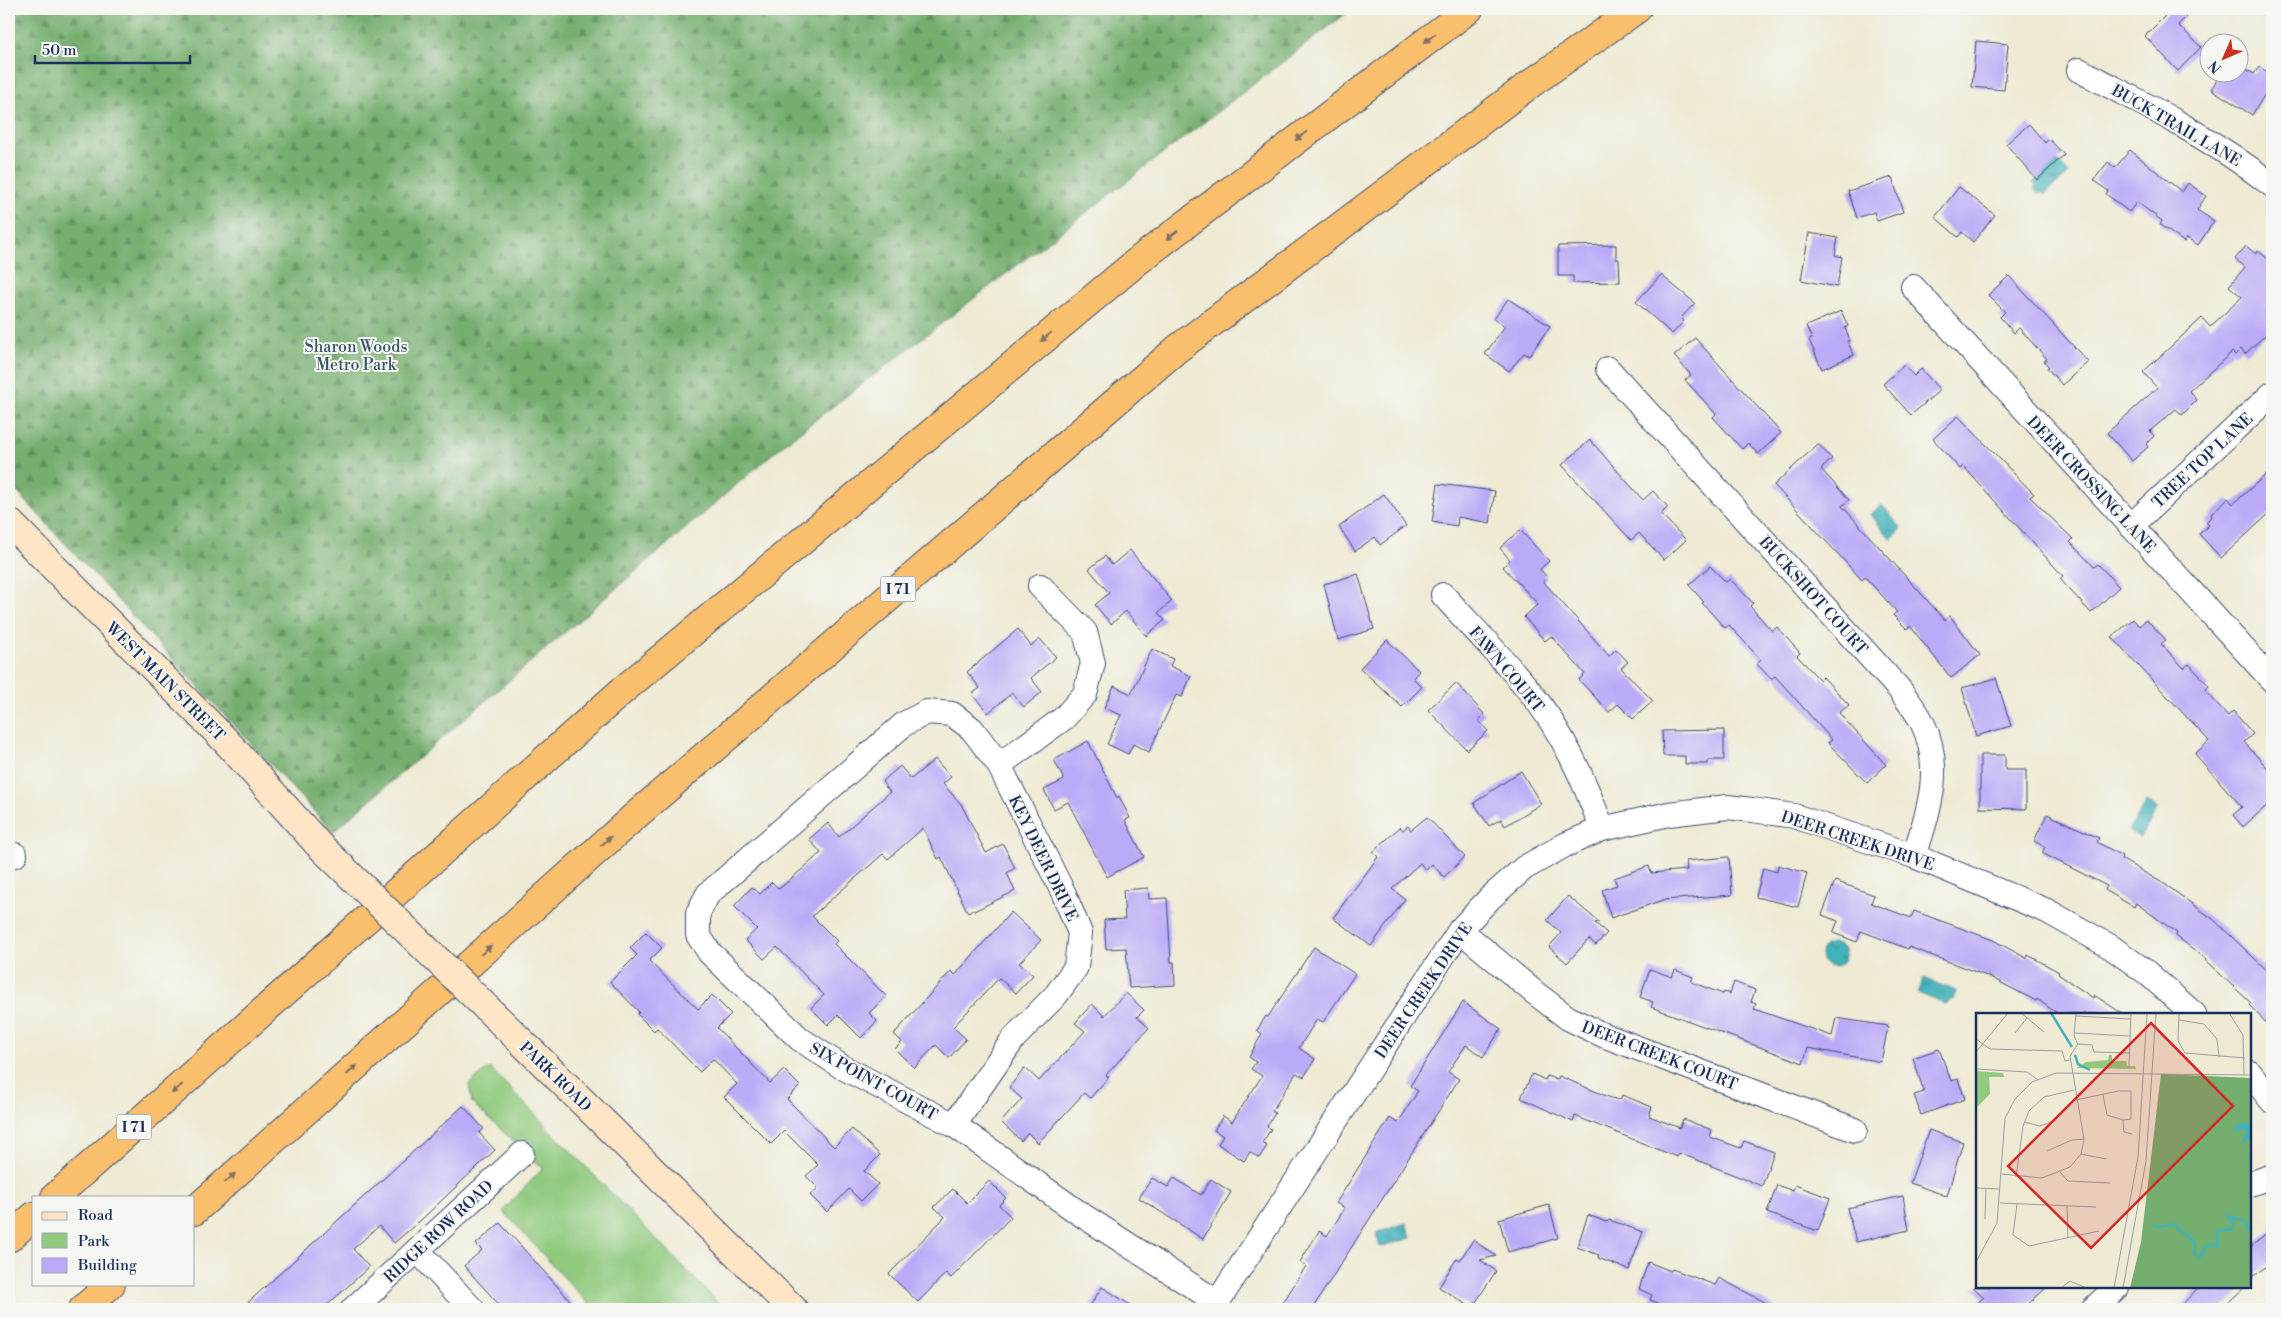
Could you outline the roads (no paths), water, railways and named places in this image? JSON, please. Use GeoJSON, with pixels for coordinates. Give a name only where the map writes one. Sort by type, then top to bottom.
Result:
{"type":"FeatureCollection","features":[{"type":"Feature","properties":{"kind":"highway","name":"I 71"},"geometry":{"type":"LineString","coordinates":[[56,1196],[631,684],[1139,260],[1469,9]]}},
{"type":"Feature","properties":{"kind":"highway","name":"I 71"},"geometry":{"type":"LineString","coordinates":[[195,1210],[635,816],[1177,349],[1533,82],[1637,9]]}},
{"type":"Feature","properties":{"kind":"highway"},"geometry":{"type":"LineString","coordinates":[[9,1238],[32,1218]]}},
{"type":"Feature","properties":{"kind":"highway"},"geometry":{"type":"LineString","coordinates":[[83,1309],[109,1286]]}},
{"type":"Feature","properties":{"kind":"main road","name":"WEST MAIN STREET"},"geometry":{"type":"LineString","coordinates":[[9,522],[226,741],[318,844]]}},
{"type":"Feature","properties":{"kind":"main road","name":"PARK ROAD"},"geometry":{"type":"LineString","coordinates":[[318,844],[793,1309]]}},
{"type":"Feature","properties":{"kind":"street","name":"BUCK TRAIL LANE"},"geometry":{"type":"LineString","coordinates":[[2078,70],[2149,106],[2247,166],[2272,185]]}},
{"type":"Feature","properties":{"kind":"street","name":"DEER CROSSING LANE"},"geometry":{"type":"LineString","coordinates":[[1912,287],[2272,680]]}},
{"type":"Feature","properties":{"kind":"street","name":"BUCKSHOT COURT"},"geometry":{"type":"LineString","coordinates":[[1608,369],[1900,690],[1922,721],[1932,748],[1934,786],[1928,813],[1914,856]]}},
{"type":"Feature","properties":{"kind":"street","name":"TREE TOP LANE"},"geometry":{"type":"LineString","coordinates":[[2131,526],[2272,394]]}},
{"type":"Feature","properties":{"kind":"street"},"geometry":{"type":"LineString","coordinates":[[999,765],[1069,712],[1085,694],[1093,663],[1085,632],[1040,586]]}},
{"type":"Feature","properties":{"kind":"street","name":"FAWN COURT"},"geometry":{"type":"LineString","coordinates":[[1443,595],[1528,689],[1562,738],[1586,785],[1602,829]]}},
{"type":"Feature","properties":{"kind":"street","name":"KEY DEER DRIVE"},"geometry":{"type":"LineString","coordinates":[[927,712],[952,714],[972,729],[999,765],[1064,894],[1080,933],[1076,967],[1056,995],[1014,1038],[954,1125]]}},
{"type":"Feature","properties":{"kind":"street","name":"SIX POINT COURT"},"geometry":{"type":"LineString","coordinates":[[927,712],[904,724],[708,894],[698,913],[698,935],[710,953],[800,1039],[842,1067],[954,1125],[1215,1306]]}},
{"type":"Feature","properties":{"kind":"street","name":"DEER CREEK DRIVE"},"geometry":{"type":"LineString","coordinates":[[1215,1306],[1460,930],[1490,898],[1524,868],[1565,845],[1602,829],[1669,814],[1727,807],[1794,816],[1914,856],[2046,911],[2111,947],[2146,972],[2193,1013]]}},
{"type":"Feature","properties":{"kind":"street","name":"DEER CREEK COURT"},"geometry":{"type":"LineString","coordinates":[[1460,930],[1568,1018],[1603,1035],[1855,1130]]}},
{"type":"Feature","properties":{"kind":"street"},"geometry":{"type":"LineString","coordinates":[[2251,1075],[2272,1101]]}},
{"type":"Feature","properties":{"kind":"street","name":"RIDGE ROW ROAD"},"geometry":{"type":"LineString","coordinates":[[353,1309],[522,1154]]}},
{"type":"Feature","properties":{"kind":"street"},"geometry":{"type":"LineString","coordinates":[[2251,1184],[2272,1176]]}},
{"type":"Feature","properties":{"kind":"street"},"geometry":{"type":"LineString","coordinates":[[417,1250],[472,1309]]}},
{"type":"Feature","properties":{"kind":"street"},"geometry":{"type":"LineString","coordinates":[[2093,1309],[2117,1288]]}},
{"type":"Feature","properties":{"kind":"water"},"geometry":{"type":"Polygon","coordinates":[[[2058,161],[2069,174],[2044,195],[2041,191],[2038,194],[2034,189],[2036,186],[2033,183],[2058,161]]]}},
{"type":"Feature","properties":{"kind":"water"},"geometry":{"type":"Polygon","coordinates":[[[1882,505],[1902,529],[1891,539],[1870,514],[1882,505]]]}},
{"type":"Feature","properties":{"kind":"water"},"geometry":{"type":"Polygon","coordinates":[[[2146,802],[2158,809],[2140,838],[2128,830],[2146,802]]]}},
{"type":"Feature","properties":{"kind":"water"},"geometry":{"type":"Polygon","coordinates":[[[1833,943],[1841,947],[1845,955],[1841,963],[1833,967],[1825,963],[1821,955],[1825,947],[1833,943]]]}},
{"type":"Feature","properties":{"kind":"water"},"geometry":{"type":"Polygon","coordinates":[[[1924,978],[1956,991],[1953,1000],[1949,999],[1947,1005],[1918,993],[1924,978]]]}},
{"type":"Feature","properties":{"kind":"water"},"geometry":{"type":"Polygon","coordinates":[[[1406,1223],[1411,1238],[1380,1247],[1376,1233],[1406,1223]]]}},
{"type":"Feature","properties":{"kind":"park label","name":"Sharon Woods Metro Park"},"geometry":{"type":"Point","coordinates":[356,355]}}]}
